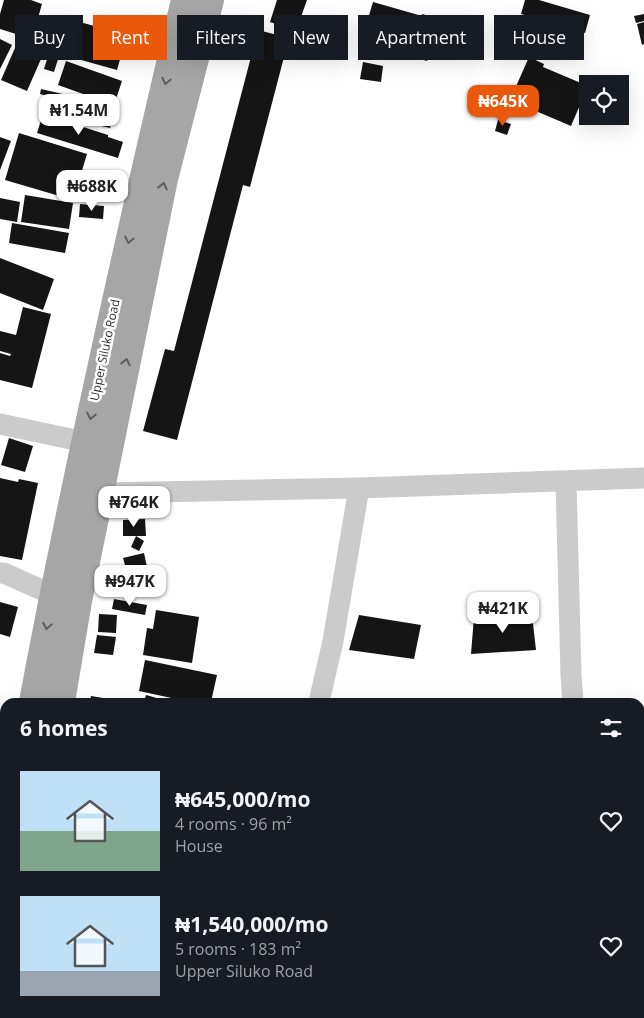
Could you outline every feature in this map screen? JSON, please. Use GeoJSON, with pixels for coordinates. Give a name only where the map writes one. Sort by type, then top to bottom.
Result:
{"type":"FeatureCollection","features":[{"type":"Feature","properties":{"kind":"main road","name":"Upper Siluko Road"},"geometry":{"type":"LineString","coordinates":[[35,698],[53,595],[85,442],[142,184],[186,0]]}},
{"type":"Feature","properties":{"kind":"main road","name":"Upper Siluko Road"},"geometry":{"type":"LineString","coordinates":[[62,698],[78,602],[164,179],[210,0]]}},
{"type":"Feature","properties":{"kind":"street"},"geometry":{"type":"LineString","coordinates":[[0,424],[85,442]]}},
{"type":"Feature","properties":{"kind":"street"},"geometry":{"type":"LineString","coordinates":[[100,493],[359,488],[644,478]]}},
{"type":"Feature","properties":{"kind":"street"},"geometry":{"type":"LineString","coordinates":[[566,482],[573,698]]}},
{"type":"Feature","properties":{"kind":"street"},"geometry":{"type":"LineString","coordinates":[[320,698],[333,641],[359,488]]}},
{"type":"Feature","properties":{"kind":"street"},"geometry":{"type":"LineString","coordinates":[[0,573],[4,573],[53,595]]}},
{"type":"Feature","properties":{"kind":"building"},"geometry":{"type":"Polygon","coordinates":[[[4,0],[31,0],[42,4],[39,15],[15,15],[15,34],[0,29],[0,14],[4,0]]]}},
{"type":"Feature","properties":{"kind":"building"},"geometry":{"type":"Polygon","coordinates":[[[277,0],[307,0],[302,15],[274,15],[274,23],[270,22],[277,0]]]}},
{"type":"Feature","properties":{"kind":"building"},"geometry":{"type":"Polygon","coordinates":[[[525,0],[539,0],[590,15],[585,33],[584,15],[521,14],[525,0]]]}},
{"type":"Feature","properties":{"kind":"building"},"geometry":{"type":"Polygon","coordinates":[[[373,2],[418,15],[369,15],[373,2]]]}},
{"type":"Feature","properties":{"kind":"building"},"geometry":{"type":"Polygon","coordinates":[[[644,14],[644,21],[636,23],[634,16],[644,14]]]}},
{"type":"Feature","properties":{"kind":"building"},"geometry":{"type":"Polygon","coordinates":[[[644,22],[644,44],[642,45],[637,24],[644,22]]]}},
{"type":"Feature","properties":{"kind":"building"},"geometry":{"type":"Polygon","coordinates":[[[83,23],[93,26],[93,60],[120,60],[117,70],[81,60],[83,60],[83,23]]]}},
{"type":"Feature","properties":{"kind":"building"},"geometry":{"type":"Polygon","coordinates":[[[264,32],[274,34],[274,60],[283,60],[250,187],[243,185],[177,440],[143,431],[165,349],[174,351],[250,60],[264,60],[264,32]]]}},
{"type":"Feature","properties":{"kind":"building"},"geometry":{"type":"Polygon","coordinates":[[[0,39],[12,45],[0,69],[0,39]]]}},
{"type":"Feature","properties":{"kind":"building"},"geometry":{"type":"Polygon","coordinates":[[[15,48],[15,60],[41,60],[27,91],[1,80],[15,48]]]}},
{"type":"Feature","properties":{"kind":"building"},"geometry":{"type":"Polygon","coordinates":[[[47,60],[58,60],[54,72],[44,69],[47,60]]]}},
{"type":"Feature","properties":{"kind":"building"},"geometry":{"type":"Polygon","coordinates":[[[528,60],[535,60],[544,64],[543,67],[579,82],[579,107],[571,126],[510,100],[528,60]]]}},
{"type":"Feature","properties":{"kind":"building"},"geometry":{"type":"Polygon","coordinates":[[[66,61],[122,81],[114,105],[58,85],[66,61]]]}},
{"type":"Feature","properties":{"kind":"building"},"geometry":{"type":"Polygon","coordinates":[[[363,62],[383,66],[381,82],[360,79],[363,62]]]}},
{"type":"Feature","properties":{"kind":"building"},"geometry":{"type":"Polygon","coordinates":[[[41,89],[115,106],[110,128],[43,112],[47,96],[40,94],[41,89]]]}},
{"type":"Feature","properties":{"kind":"building"},"geometry":{"type":"Polygon","coordinates":[[[43,114],[108,135],[108,137],[123,142],[118,158],[37,133],[43,114]]]}},
{"type":"Feature","properties":{"kind":"building"},"geometry":{"type":"Polygon","coordinates":[[[498,120],[511,124],[507,135],[495,131],[498,120]]]}},
{"type":"Feature","properties":{"kind":"building"},"geometry":{"type":"Polygon","coordinates":[[[19,133],[87,154],[73,200],[5,180],[19,133]]]}},
{"type":"Feature","properties":{"kind":"building"},"geometry":{"type":"Polygon","coordinates":[[[0,137],[11,141],[0,170],[0,137]]]}},
{"type":"Feature","properties":{"kind":"building"},"geometry":{"type":"Polygon","coordinates":[[[25,195],[73,203],[69,229],[21,222],[25,195]]]}},
{"type":"Feature","properties":{"kind":"building"},"geometry":{"type":"Polygon","coordinates":[[[0,198],[20,202],[17,222],[0,219],[0,198]]]}},
{"type":"Feature","properties":{"kind":"building"},"geometry":{"type":"Polygon","coordinates":[[[80,204],[104,206],[103,219],[79,217],[80,204]]]}},
{"type":"Feature","properties":{"kind":"building"},"geometry":{"type":"Polygon","coordinates":[[[12,223],[69,233],[65,253],[9,243],[12,223]]]}},
{"type":"Feature","properties":{"kind":"building"},"geometry":{"type":"Polygon","coordinates":[[[0,258],[54,279],[43,310],[0,293],[0,258]]]}},
{"type":"Feature","properties":{"kind":"building"},"geometry":{"type":"Polygon","coordinates":[[[23,307],[51,314],[32,388],[0,380],[0,353],[10,356],[11,354],[0,351],[0,331],[16,335],[23,307]]]}},
{"type":"Feature","properties":{"kind":"building"},"geometry":{"type":"Polygon","coordinates":[[[9,438],[33,446],[25,472],[1,465],[9,438]]]}},
{"type":"Feature","properties":{"kind":"building"},"geometry":{"type":"Polygon","coordinates":[[[0,478],[18,482],[19,479],[38,483],[22,560],[0,556],[0,478]]]}},
{"type":"Feature","properties":{"kind":"building"},"geometry":{"type":"Polygon","coordinates":[[[145,519],[146,536],[123,536],[123,520],[145,519]]]}},
{"type":"Feature","properties":{"kind":"building"},"geometry":{"type":"Polygon","coordinates":[[[136,536],[144,541],[139,551],[131,547],[136,536]]]}},
{"type":"Feature","properties":{"kind":"building"},"geometry":{"type":"Polygon","coordinates":[[[144,553],[147,567],[127,572],[123,558],[144,553]]]}},
{"type":"Feature","properties":{"kind":"building"},"geometry":{"type":"Polygon","coordinates":[[[114,599],[147,605],[145,615],[112,609],[114,599]]]}},
{"type":"Feature","properties":{"kind":"building"},"geometry":{"type":"Polygon","coordinates":[[[0,602],[18,607],[10,637],[0,634],[0,602]]]}},
{"type":"Feature","properties":{"kind":"building"},"geometry":{"type":"Polygon","coordinates":[[[156,610],[199,617],[192,663],[143,655],[147,628],[153,629],[156,610]]]}},
{"type":"Feature","properties":{"kind":"building"},"geometry":{"type":"Polygon","coordinates":[[[99,614],[117,615],[116,633],[98,632],[99,614]]]}},
{"type":"Feature","properties":{"kind":"building"},"geometry":{"type":"Polygon","coordinates":[[[359,615],[421,625],[414,659],[349,650],[359,615]]]}},
{"type":"Feature","properties":{"kind":"building"},"geometry":{"type":"Polygon","coordinates":[[[532,615],[536,650],[471,654],[474,617],[532,615]]]}},
{"type":"Feature","properties":{"kind":"building"},"geometry":{"type":"Polygon","coordinates":[[[97,635],[116,637],[113,655],[94,653],[97,635]]]}},
{"type":"Feature","properties":{"kind":"building"},"geometry":{"type":"Polygon","coordinates":[[[145,660],[217,675],[212,698],[171,698],[139,691],[145,660]]]}},
{"type":"Feature","properties":{"kind":"building"},"geometry":{"type":"Polygon","coordinates":[[[146,695],[157,698],[145,698],[146,695]]]}}]}
